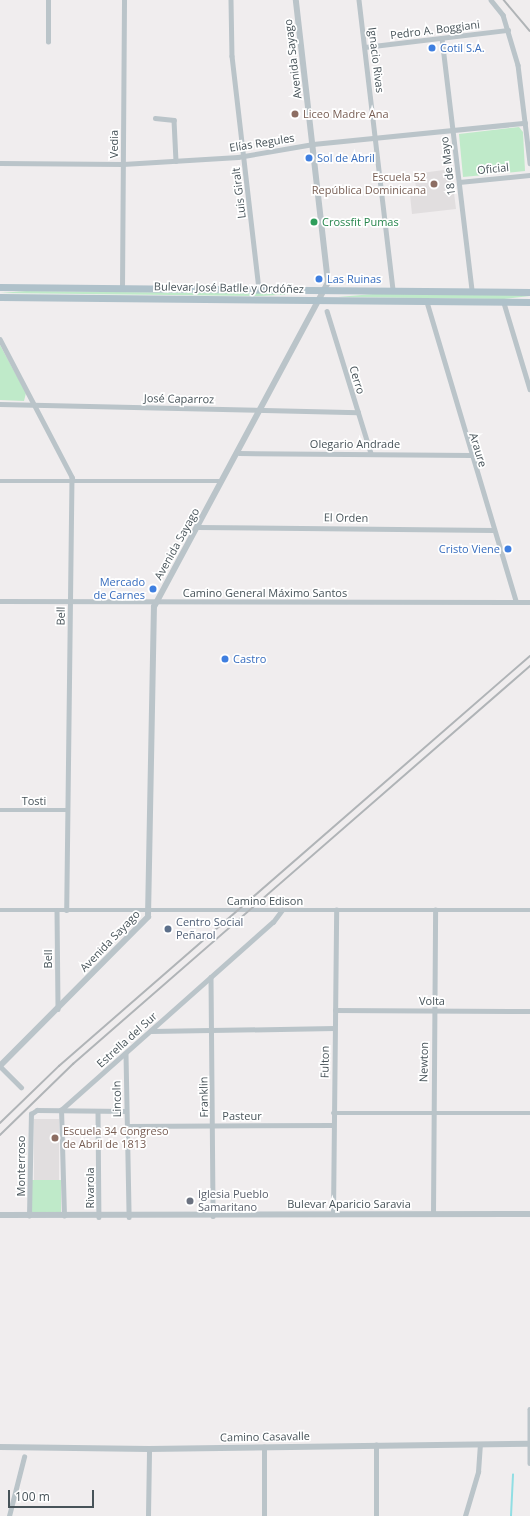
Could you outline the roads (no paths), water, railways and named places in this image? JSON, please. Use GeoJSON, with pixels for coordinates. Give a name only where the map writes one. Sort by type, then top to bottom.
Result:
{"type":"FeatureCollection","features":[{"type":"Feature","properties":{"kind":"main road","name":"Bulevar José Batlle y Ordóñez"},"geometry":{"type":"LineString","coordinates":[[0,287],[122,289],[393,289],[530,292]]}},
{"type":"Feature","properties":{"kind":"main road","name":"Bulevar José Batlle y Ordóñez"},"geometry":{"type":"LineString","coordinates":[[0,297],[504,303],[530,302]]}},
{"type":"Feature","properties":{"kind":"street"},"geometry":{"type":"LineString","coordinates":[[48,0],[48,42]]}},
{"type":"Feature","properties":{"kind":"street","name":"Vedia"},"geometry":{"type":"LineString","coordinates":[[122,289],[124,0]]}},
{"type":"Feature","properties":{"kind":"street","name":"Luis Giralt"},"geometry":{"type":"LineString","coordinates":[[232,0],[232,56],[259,289]]}},
{"type":"Feature","properties":{"kind":"street","name":"Avenida Sayago"},"geometry":{"type":"LineString","coordinates":[[0,1066],[58,1009],[148,916],[150,910],[156,603],[222,481],[239,453],[326,289],[328,277],[296,0]]}},
{"type":"Feature","properties":{"kind":"street","name":"Ignacio Rivas"},"geometry":{"type":"LineString","coordinates":[[359,0],[393,289]]}},
{"type":"Feature","properties":{"kind":"street"},"geometry":{"type":"LineString","coordinates":[[491,0],[503,15],[518,65],[530,163]]}},
{"type":"Feature","properties":{"kind":"street","name":"Pedro A. Boggiani"},"geometry":{"type":"LineString","coordinates":[[365,47],[508,30]]}},
{"type":"Feature","properties":{"kind":"street","name":"18 de Mayo"},"geometry":{"type":"LineString","coordinates":[[442,38],[472,291]]}},
{"type":"Feature","properties":{"kind":"street"},"geometry":{"type":"LineString","coordinates":[[155,118],[174,120],[176,161]]}},
{"type":"Feature","properties":{"kind":"street","name":"Elías Regules"},"geometry":{"type":"LineString","coordinates":[[0,163],[123,164],[176,161],[243,154],[313,144],[525,123]]}},
{"type":"Feature","properties":{"kind":"street","name":"Oficial"},"geometry":{"type":"LineString","coordinates":[[459,182],[530,175]]}},
{"type":"Feature","properties":{"kind":"street","name":"Araure"},"geometry":{"type":"LineString","coordinates":[[427,302],[470,454],[516,601]]}},
{"type":"Feature","properties":{"kind":"street"},"geometry":{"type":"LineString","coordinates":[[504,303],[530,389]]}},
{"type":"Feature","properties":{"kind":"street","name":"Cerro"},"geometry":{"type":"LineString","coordinates":[[327,311],[371,453]]}},
{"type":"Feature","properties":{"kind":"street","name":"Bell"},"geometry":{"type":"LineString","coordinates":[[0,339],[35,405],[72,481],[67,910]]}},
{"type":"Feature","properties":{"kind":"street","name":"José Caparroz"},"geometry":{"type":"LineString","coordinates":[[0,404],[358,412]]}},
{"type":"Feature","properties":{"kind":"street","name":"Olegario Andrade"},"geometry":{"type":"LineString","coordinates":[[239,453],[470,454]]}},
{"type":"Feature","properties":{"kind":"street"},"geometry":{"type":"LineString","coordinates":[[0,481],[222,481]]}},
{"type":"Feature","properties":{"kind":"street","name":"El Orden"},"geometry":{"type":"LineString","coordinates":[[198,527],[493,530]]}},
{"type":"Feature","properties":{"kind":"street","name":"Camino General Máximo Santos"},"geometry":{"type":"LineString","coordinates":[[0,601],[156,603],[530,602]]}},
{"type":"Feature","properties":{"kind":"street","name":"Tosti"},"geometry":{"type":"LineString","coordinates":[[0,810],[68,810]]}},
{"type":"Feature","properties":{"kind":"street","name":"Camino Edison"},"geometry":{"type":"LineString","coordinates":[[0,910],[530,910]]}},
{"type":"Feature","properties":{"kind":"street","name":"Bell"},"geometry":{"type":"LineString","coordinates":[[58,910],[58,1009]]}},
{"type":"Feature","properties":{"kind":"street","name":"Estrella del Sur"},"geometry":{"type":"LineString","coordinates":[[62,1110],[126,1054],[282,910]]}},
{"type":"Feature","properties":{"kind":"street","name":"Fulton"},"geometry":{"type":"LineString","coordinates":[[333,1214],[336,910]]}},
{"type":"Feature","properties":{"kind":"street","name":"Newton"},"geometry":{"type":"LineString","coordinates":[[433,1214],[432,1113],[435,910]]}},
{"type":"Feature","properties":{"kind":"street","name":"Franklin"},"geometry":{"type":"LineString","coordinates":[[210,977],[212,1031],[213,1216]]}},
{"type":"Feature","properties":{"kind":"street","name":"Volta"},"geometry":{"type":"LineString","coordinates":[[335,1010],[530,1011]]}},
{"type":"Feature","properties":{"kind":"street"},"geometry":{"type":"LineString","coordinates":[[151,1031],[334,1028]]}},
{"type":"Feature","properties":{"kind":"street","name":"Lincoln"},"geometry":{"type":"LineString","coordinates":[[126,1054],[129,1217]]}},
{"type":"Feature","properties":{"kind":"street"},"geometry":{"type":"LineString","coordinates":[[0,1066],[21,1087]]}},
{"type":"Feature","properties":{"kind":"street","name":"Monterroso"},"geometry":{"type":"LineString","coordinates":[[29,1216],[30,1117],[37,1110],[62,1110]]}},
{"type":"Feature","properties":{"kind":"street"},"geometry":{"type":"LineString","coordinates":[[64,1216],[62,1110],[126,1111]]}},
{"type":"Feature","properties":{"kind":"street","name":"Rivarola"},"geometry":{"type":"LineString","coordinates":[[98,1111],[99,1216]]}},
{"type":"Feature","properties":{"kind":"street"},"geometry":{"type":"LineString","coordinates":[[333,1113],[530,1113]]}},
{"type":"Feature","properties":{"kind":"street","name":"Pasteur"},"geometry":{"type":"LineString","coordinates":[[127,1126],[333,1125]]}},
{"type":"Feature","properties":{"kind":"street","name":"Bulevar Aparicio Saravia"},"geometry":{"type":"LineString","coordinates":[[0,1215],[129,1217],[333,1214],[530,1214]]}},
{"type":"Feature","properties":{"kind":"street"},"geometry":{"type":"LineString","coordinates":[[530,1410],[530,1463]]}},
{"type":"Feature","properties":{"kind":"street","name":"Camino Casavalle"},"geometry":{"type":"LineString","coordinates":[[0,1447],[149,1449],[530,1444]]}},
{"type":"Feature","properties":{"kind":"street"},"geometry":{"type":"LineString","coordinates":[[466,1516],[478,1472],[480,1445]]}},
{"type":"Feature","properties":{"kind":"street"},"geometry":{"type":"LineString","coordinates":[[376,1446],[376,1516]]}},
{"type":"Feature","properties":{"kind":"street"},"geometry":{"type":"LineString","coordinates":[[264,1447],[264,1516]]}},
{"type":"Feature","properties":{"kind":"street"},"geometry":{"type":"LineString","coordinates":[[148,1516],[149,1449]]}},
{"type":"Feature","properties":{"kind":"street"},"geometry":{"type":"LineString","coordinates":[[9,1516],[24,1457]]}},
{"type":"Feature","properties":{"kind":"waterway"},"geometry":{"type":"LineString","coordinates":[[511,1516],[513,1475]]}},
{"type":"Feature","properties":{"kind":"railway"},"geometry":{"type":"LineString","coordinates":[[504,0],[530,31]]}},
{"type":"Feature","properties":{"kind":"railway"},"geometry":{"type":"LineString","coordinates":[[0,1123],[59,1066],[530,656]]}},
{"type":"Feature","properties":{"kind":"railway"},"geometry":{"type":"LineString","coordinates":[[0,1135],[73,1064],[530,666]]}},
{"type":"Feature","properties":{"kind":"place","name":"Cotil S.A."},"geometry":{"type":"Point","coordinates":[432,48]}},
{"type":"Feature","properties":{"kind":"place","name":"Liceo Madre Ana"},"geometry":{"type":"Point","coordinates":[295,114]}},
{"type":"Feature","properties":{"kind":"place","name":"Sol de Abril"},"geometry":{"type":"Point","coordinates":[309,158]}},
{"type":"Feature","properties":{"kind":"place","name":"Escuela 52 República Dominicana"},"geometry":{"type":"Point","coordinates":[434,184]}},
{"type":"Feature","properties":{"kind":"place","name":"Crossfit Pumas"},"geometry":{"type":"Point","coordinates":[314,222]}},
{"type":"Feature","properties":{"kind":"place","name":"Las Ruinas"},"geometry":{"type":"Point","coordinates":[319,279]}},
{"type":"Feature","properties":{"kind":"place","name":"Cristo Viene"},"geometry":{"type":"Point","coordinates":[508,549]}},
{"type":"Feature","properties":{"kind":"place","name":"Mercado de Carnes"},"geometry":{"type":"Point","coordinates":[153,589]}},
{"type":"Feature","properties":{"kind":"place","name":"Castro"},"geometry":{"type":"Point","coordinates":[225,659]}},
{"type":"Feature","properties":{"kind":"place","name":"Centro Social Peñarol"},"geometry":{"type":"Point","coordinates":[168,929]}},
{"type":"Feature","properties":{"kind":"place","name":"Escuela 34 Congreso de Abril de 1813"},"geometry":{"type":"Point","coordinates":[55,1138]}},
{"type":"Feature","properties":{"kind":"place","name":"Iglesia Pueblo Samaritano"},"geometry":{"type":"Point","coordinates":[190,1201]}}]}
